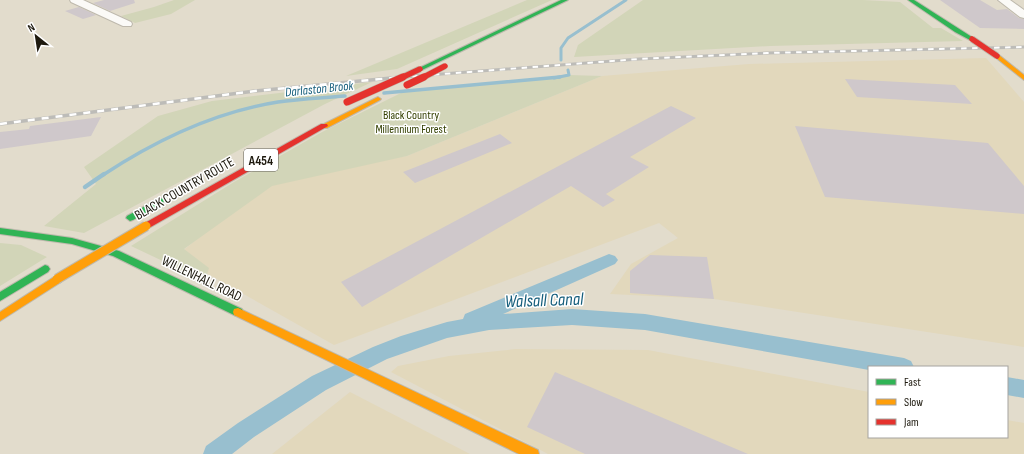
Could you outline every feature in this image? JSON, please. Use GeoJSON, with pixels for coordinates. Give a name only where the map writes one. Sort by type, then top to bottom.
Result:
{"type":"FeatureCollection","features":[{"type":"Feature","properties":{"kind":"main road"},"geometry":{"type":"LineString","coordinates":[[911,0],[950,27],[972,39],[997,56],[1024,78]]}},
{"type":"Feature","properties":{"kind":"main road"},"geometry":{"type":"LineString","coordinates":[[398,90],[564,2]]}},
{"type":"Feature","properties":{"kind":"main road"},"geometry":{"type":"LineString","coordinates":[[344,104],[564,2]]}},
{"type":"Feature","properties":{"kind":"main road","name":"BLACK COUNTRY ROUTE"},"geometry":{"type":"LineString","coordinates":[[0,317],[57,279],[233,175],[336,120],[381,98]]}},
{"type":"Feature","properties":{"kind":"main road","name":"BLACK COUNTRY ROUTE"},"geometry":{"type":"LineString","coordinates":[[127,220],[171,195]]}},
{"type":"Feature","properties":{"kind":"main road","name":"WILLENHALL ROAD"},"geometry":{"type":"LineString","coordinates":[[0,231],[72,241],[116,253],[533,454]]}},
{"type":"Feature","properties":{"kind":"main road"},"geometry":{"type":"LineString","coordinates":[[71,253],[97,238]]}},
{"type":"Feature","properties":{"kind":"main road"},"geometry":{"type":"LineString","coordinates":[[0,297],[48,267]]}},
{"type":"Feature","properties":{"kind":"street"},"geometry":{"type":"LineString","coordinates":[[74,0],[127,24]]}},
{"type":"Feature","properties":{"kind":"street"},"geometry":{"type":"LineString","coordinates":[[1003,0],[1024,15]]}},
{"type":"Feature","properties":{"kind":"street"},"geometry":{"type":"LineString","coordinates":[[1012,19],[1024,19]]}},
{"type":"Feature","properties":{"kind":"shaded area"},"geometry":{"type":"Polygon","coordinates":[[[986,58],[1024,102],[1024,347],[714,299],[610,294],[631,264],[678,238],[659,223],[334,345],[176,256],[270,181],[407,156],[602,76],[749,64],[986,58]]]}},
{"type":"Feature","properties":{"kind":"shaded area"},"geometry":{"type":"Polygon","coordinates":[[[516,349],[648,350],[868,392],[868,438],[1008,438],[1008,420],[1024,423],[1024,454],[548,454],[391,372],[398,366],[449,356],[516,349]]]}},
{"type":"Feature","properties":{"kind":"shaded area"},"geometry":{"type":"Polygon","coordinates":[[[350,392],[470,454],[272,454],[350,392]]]}},
{"type":"Feature","properties":{"kind":"green space"},"geometry":{"type":"Polygon","coordinates":[[[174,0],[195,0],[171,14],[135,23],[121,16],[154,7],[174,0]]]}},
{"type":"Feature","properties":{"kind":"green space","name":"Black Country Millennium Forest"},"geometry":{"type":"Polygon","coordinates":[[[527,0],[552,0],[397,69],[346,76],[527,0]]]}},
{"type":"Feature","properties":{"kind":"green space"},"geometry":{"type":"Polygon","coordinates":[[[643,0],[863,0],[900,2],[933,28],[941,28],[963,41],[770,46],[574,57],[578,45],[643,0]]]}},
{"type":"Feature","properties":{"kind":"green space","name":"Black Country Millennium Forest"},"geometry":{"type":"Polygon","coordinates":[[[569,75],[602,76],[407,156],[272,186],[184,249],[209,268],[205,281],[131,246],[234,182],[322,132],[403,92],[547,79],[569,75]]]}},
{"type":"Feature","properties":{"kind":"green space","name":"Black Country Millennium Forest"},"geometry":{"type":"Polygon","coordinates":[[[372,82],[325,104],[84,233],[44,226],[96,184],[84,167],[158,116],[212,101],[372,82]]]}},
{"type":"Feature","properties":{"kind":"green space"},"geometry":{"type":"Polygon","coordinates":[[[0,243],[21,245],[47,257],[0,286],[0,243]]]}},
{"type":"Feature","properties":{"kind":"building"},"geometry":{"type":"Polygon","coordinates":[[[104,0],[134,0],[135,3],[110,11],[93,3],[104,0]]]}},
{"type":"Feature","properties":{"kind":"building"},"geometry":{"type":"Polygon","coordinates":[[[940,0],[980,0],[997,10],[1007,9],[1019,18],[1024,19],[1024,29],[980,28],[940,0]]]}},
{"type":"Feature","properties":{"kind":"building"},"geometry":{"type":"Polygon","coordinates":[[[79,7],[96,15],[83,19],[65,11],[79,7]]]}},
{"type":"Feature","properties":{"kind":"building"},"geometry":{"type":"Polygon","coordinates":[[[845,79],[955,85],[972,104],[857,97],[845,79]]]}},
{"type":"Feature","properties":{"kind":"building"},"geometry":{"type":"Polygon","coordinates":[[[671,106],[696,118],[630,157],[649,167],[606,194],[615,200],[603,207],[571,186],[362,307],[341,282],[671,106]]]}},
{"type":"Feature","properties":{"kind":"building"},"geometry":{"type":"Polygon","coordinates":[[[101,117],[91,136],[0,149],[0,132],[29,129],[30,126],[101,117]]]}},
{"type":"Feature","properties":{"kind":"building"},"geometry":{"type":"Polygon","coordinates":[[[795,126],[988,143],[1024,186],[1024,214],[825,197],[795,126]]]}},
{"type":"Feature","properties":{"kind":"building"},"geometry":{"type":"Polygon","coordinates":[[[500,134],[512,143],[415,183],[403,172],[500,134]]]}},
{"type":"Feature","properties":{"kind":"building"},"geometry":{"type":"Polygon","coordinates":[[[650,255],[707,257],[714,299],[630,293],[630,271],[650,255]]]}},
{"type":"Feature","properties":{"kind":"building"},"geometry":{"type":"Polygon","coordinates":[[[555,372],[748,454],[585,454],[527,427],[555,372]]]}},
{"type":"Feature","properties":{"kind":"waterway","name":"Darlaston Brook"},"geometry":{"type":"LineString","coordinates":[[561,60],[561,48],[568,38],[626,0]]}},
{"type":"Feature","properties":{"kind":"waterway","name":"Darlaston Brook"},"geometry":{"type":"LineString","coordinates":[[558,77],[569,75],[568,70]]}},
{"type":"Feature","properties":{"kind":"waterway","name":"Darlaston Brook"},"geometry":{"type":"LineString","coordinates":[[384,93],[558,77]]}},
{"type":"Feature","properties":{"kind":"waterway","name":"Darlaston Brook"},"geometry":{"type":"LineString","coordinates":[[554,78],[558,77]]}},
{"type":"Feature","properties":{"kind":"waterway","name":"Darlaston Brook"},"geometry":{"type":"LineString","coordinates":[[103,175],[165,139],[209,120],[278,102],[345,96]]}},
{"type":"Feature","properties":{"kind":"waterway","name":"Darlaston Brook"},"geometry":{"type":"LineString","coordinates":[[85,187],[104,174]]}},
{"type":"Feature","properties":{"kind":"waterway"},"geometry":{"type":"LineString","coordinates":[[472,319],[609,260]]}},
{"type":"Feature","properties":{"kind":"waterway","name":"Walsall Canal"},"geometry":{"type":"LineString","coordinates":[[214,454],[246,430],[319,383],[380,353],[408,342],[447,330],[489,322],[572,317],[645,322],[898,366]]}},
{"type":"Feature","properties":{"kind":"waterway","name":"Walsall Canal"},"geometry":{"type":"LineString","coordinates":[[1008,386],[1024,389]]}},
{"type":"Feature","properties":{"kind":"railway"},"geometry":{"type":"LineString","coordinates":[[398,77],[639,59],[767,53],[1024,47]]}},
{"type":"Feature","properties":{"kind":"railway"},"geometry":{"type":"LineString","coordinates":[[0,124],[255,91],[398,77]]}},
{"type":"Feature","properties":{"kind":"railway"},"geometry":{"type":"LineString","coordinates":[[390,78],[398,77]]}},
{"type":"Feature","properties":{"kind":"railway"},"geometry":{"type":"LineString","coordinates":[[398,77],[402,77]]}},
{"type":"Feature","properties":{"kind":"traffic: fast"},"geometry":{"type":"LineString","coordinates":[[420,69],[565,0]]}},
{"type":"Feature","properties":{"kind":"traffic: fast"},"geometry":{"type":"LineString","coordinates":[[911,0],[957,31],[972,39]]}},
{"type":"Feature","properties":{"kind":"traffic: fast"},"geometry":{"type":"LineString","coordinates":[[130,218],[160,201]]}},
{"type":"Feature","properties":{"kind":"traffic: fast"},"geometry":{"type":"LineString","coordinates":[[0,231],[72,241],[116,253],[238,312]]}},
{"type":"Feature","properties":{"kind":"traffic: fast"},"geometry":{"type":"LineString","coordinates":[[0,297],[45,269]]}},
{"type":"Feature","properties":{"kind":"traffic: slow"},"geometry":{"type":"LineString","coordinates":[[997,56],[1024,78]]}},
{"type":"Feature","properties":{"kind":"traffic: slow"},"geometry":{"type":"LineString","coordinates":[[324,126],[378,99]]}},
{"type":"Feature","properties":{"kind":"traffic: slow"},"geometry":{"type":"LineString","coordinates":[[57,279],[146,226]]}},
{"type":"Feature","properties":{"kind":"traffic: slow"},"geometry":{"type":"LineString","coordinates":[[0,317],[57,279]]}},
{"type":"Feature","properties":{"kind":"traffic: slow"},"geometry":{"type":"LineString","coordinates":[[238,312],[533,454]]}},
{"type":"Feature","properties":{"kind":"traffic: jam"},"geometry":{"type":"LineString","coordinates":[[972,39],[997,56]]}},
{"type":"Feature","properties":{"kind":"traffic: jam"},"geometry":{"type":"LineString","coordinates":[[407,85],[445,66]]}},
{"type":"Feature","properties":{"kind":"traffic: jam"},"geometry":{"type":"LineString","coordinates":[[347,102],[420,69]]}},
{"type":"Feature","properties":{"kind":"traffic: jam"},"geometry":{"type":"LineString","coordinates":[[146,226],[324,126]]}}]}
